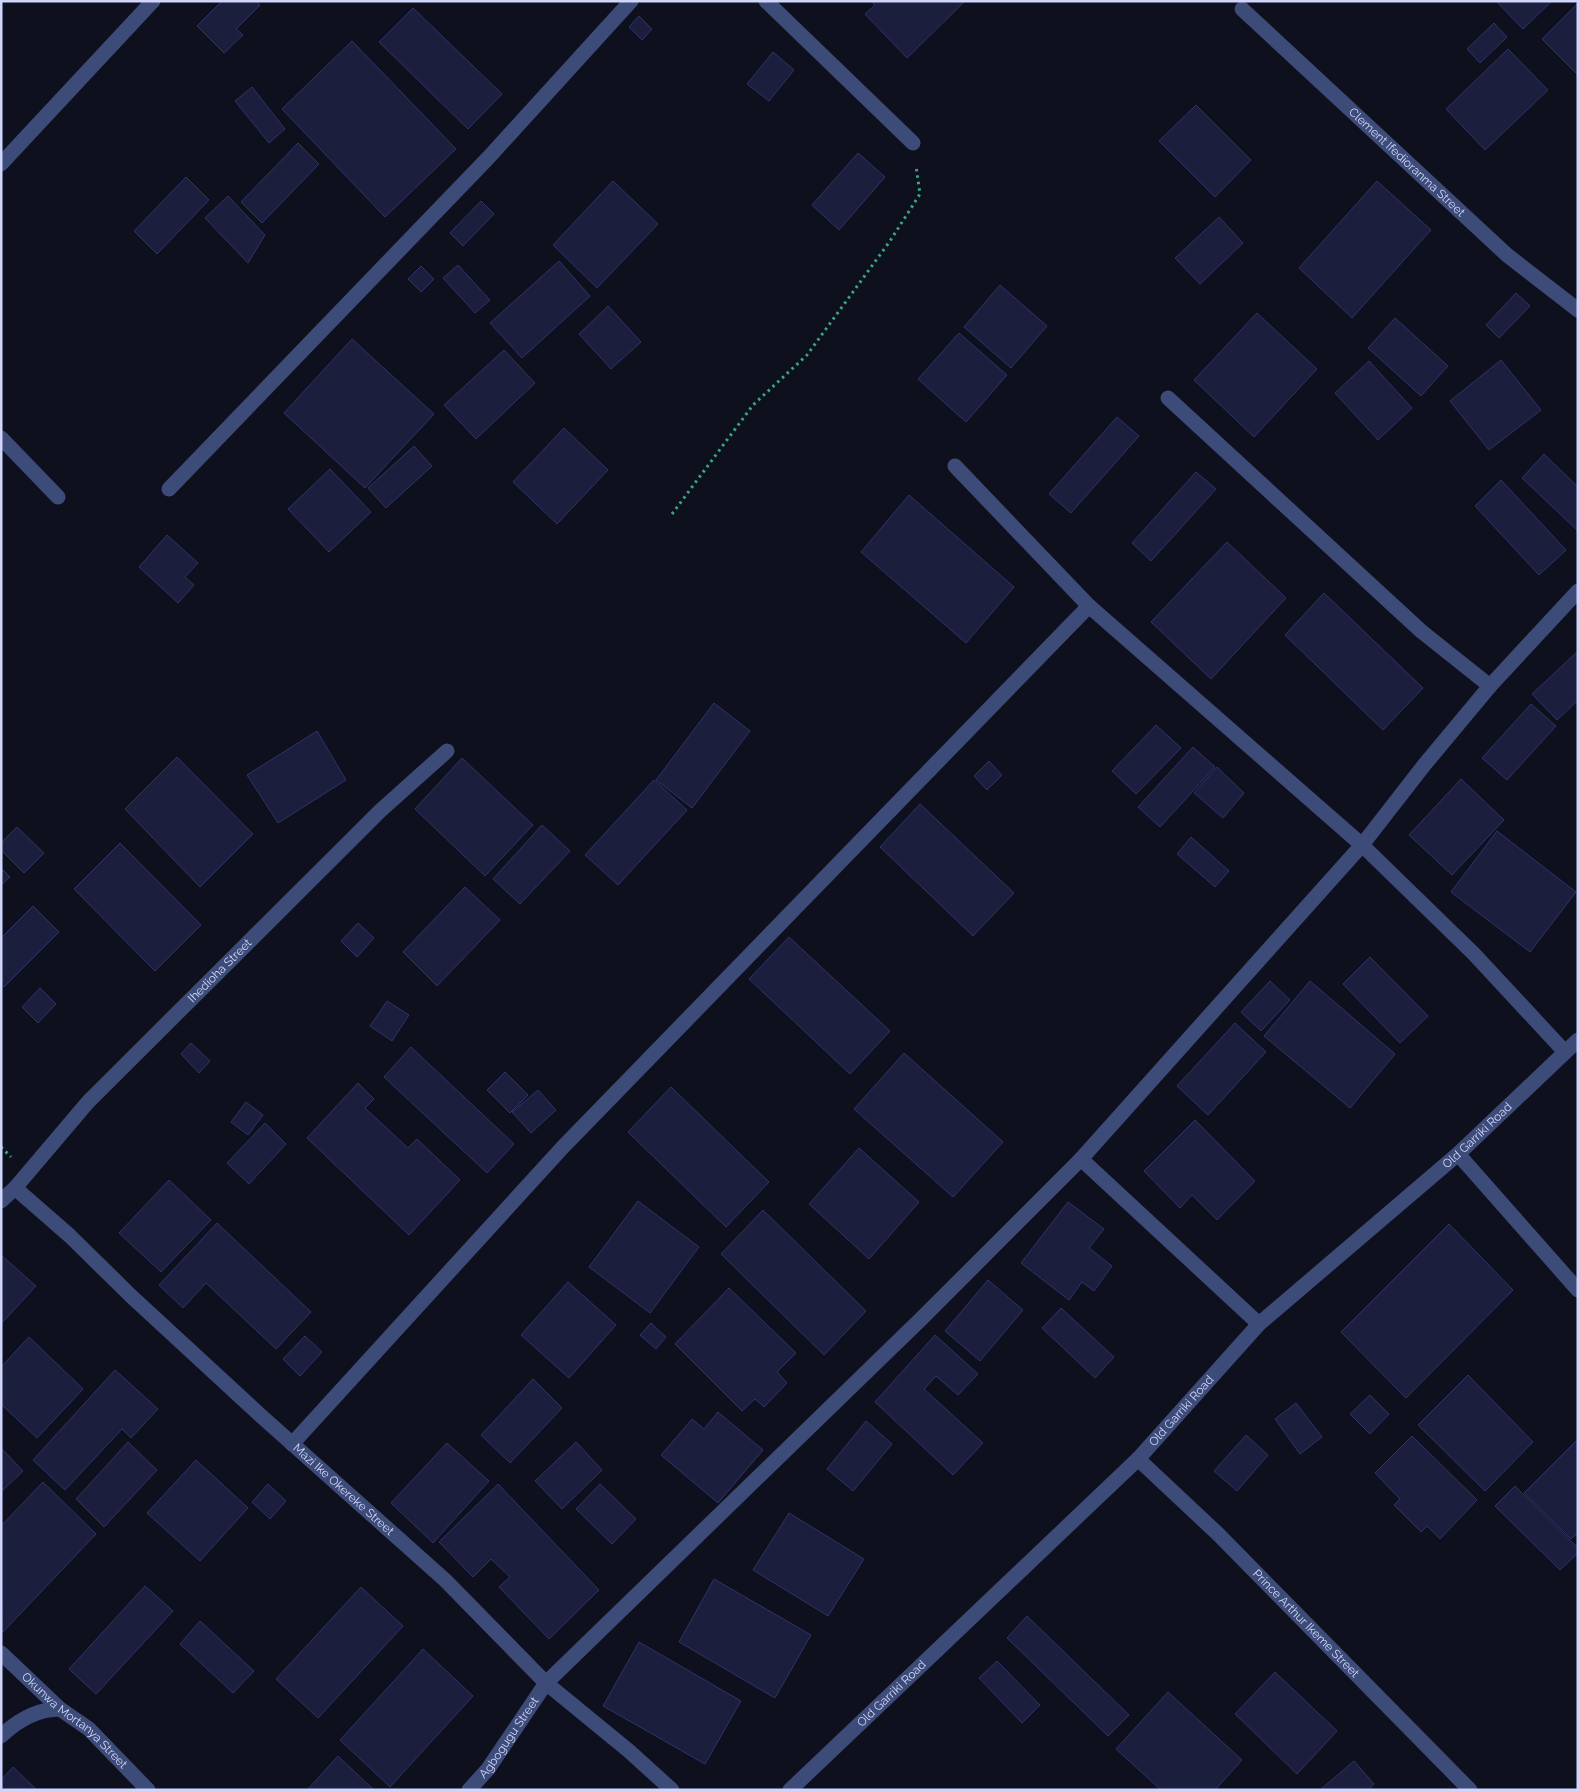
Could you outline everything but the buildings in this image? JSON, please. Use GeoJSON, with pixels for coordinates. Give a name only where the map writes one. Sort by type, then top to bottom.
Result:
{"type":"FeatureCollection","features":[{"type":"Feature","properties":{"kind":"street"},"geometry":{"type":"LineString","coordinates":[[1,164],[153,1]]}},
{"type":"Feature","properties":{"kind":"street"},"geometry":{"type":"LineString","coordinates":[[169,488],[489,157],[631,1]]}},
{"type":"Feature","properties":{"kind":"street"},"geometry":{"type":"LineString","coordinates":[[766,1],[913,143]]}},
{"type":"Feature","properties":{"kind":"street","name":"Clement Ifedioranma Street"},"geometry":{"type":"LineString","coordinates":[[1242,9],[1508,255],[1578,310]]}},
{"type":"Feature","properties":{"kind":"street"},"geometry":{"type":"LineString","coordinates":[[1168,398],[1421,631],[1490,686]]}},
{"type":"Feature","properties":{"kind":"street"},"geometry":{"type":"LineString","coordinates":[[1,438],[58,496]]}},
{"type":"Feature","properties":{"kind":"street"},"geometry":{"type":"LineString","coordinates":[[955,466],[1089,606],[1362,845],[1474,954],[1565,1052]]}},
{"type":"Feature","properties":{"kind":"street","name":"Agbogugu Street"},"geometry":{"type":"LineString","coordinates":[[469,1790],[488,1769],[546,1683],[921,1319],[1081,1159],[1362,845],[1490,686],[1578,591]]}},
{"type":"Feature","properties":{"kind":"street"},"geometry":{"type":"LineString","coordinates":[[292,1444],[562,1148],[1089,606]]}},
{"type":"Feature","properties":{"kind":"street","name":"Ihedioha Street"},"geometry":{"type":"LineString","coordinates":[[1,1201],[15,1188],[88,1102],[380,811],[447,751]]}},
{"type":"Feature","properties":{"kind":"street","name":"Old Garriki Road"},"geometry":{"type":"LineString","coordinates":[[798,1787],[1138,1459],[1259,1324],[1458,1154],[1578,1040]]}},
{"type":"Feature","properties":{"kind":"street"},"geometry":{"type":"LineString","coordinates":[[1458,1154],[1578,1290]]}},
{"type":"Feature","properties":{"kind":"street"},"geometry":{"type":"LineString","coordinates":[[1081,1159],[1259,1324]]}},
{"type":"Feature","properties":{"kind":"street","name":"Mazi Ike Okereke Street"},"geometry":{"type":"LineString","coordinates":[[15,1188],[70,1236],[131,1296],[292,1444],[445,1580],[546,1683],[629,1750],[672,1790]]}},
{"type":"Feature","properties":{"kind":"street","name":"Prince Arthur Ikeme Street"},"geometry":{"type":"LineString","coordinates":[[1138,1459],[1218,1534],[1470,1790]]}},
{"type":"Feature","properties":{"kind":"street","name":"Okunwa Mortanya Street"},"geometry":{"type":"LineString","coordinates":[[1,1653],[60,1708],[89,1728],[148,1790]]}},
{"type":"Feature","properties":{"kind":"street"},"geometry":{"type":"LineString","coordinates":[[1,1736],[15,1722],[46,1709],[60,1708]]}},
{"type":"Feature","properties":{"kind":"path"},"geometry":{"type":"LineString","coordinates":[[672,514],[753,405],[807,355],[890,242],[920,194],[913,143]]}}]}
